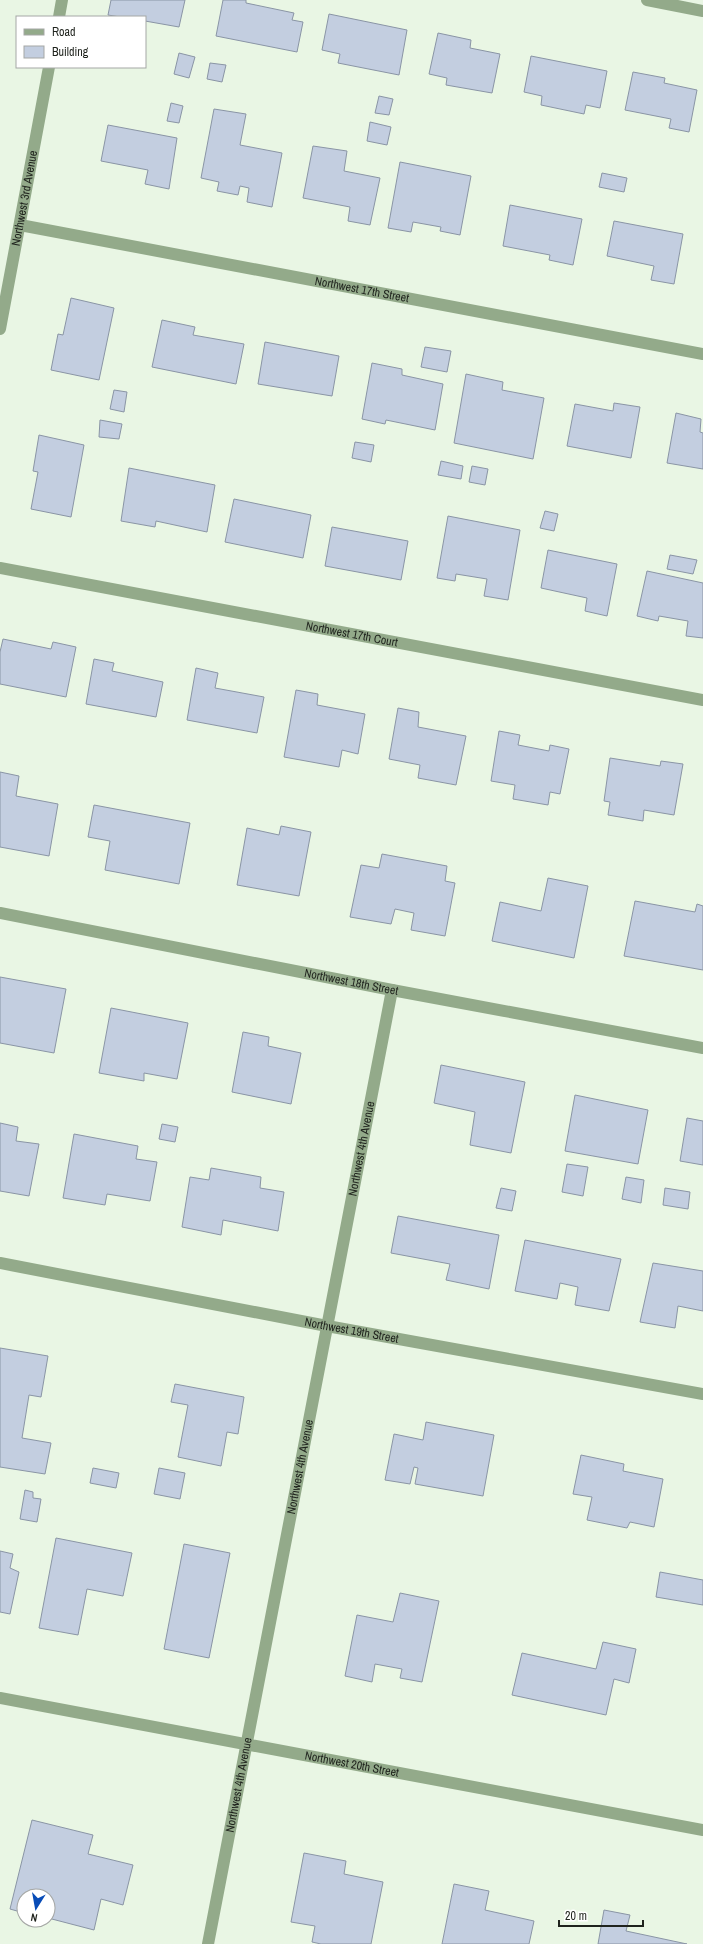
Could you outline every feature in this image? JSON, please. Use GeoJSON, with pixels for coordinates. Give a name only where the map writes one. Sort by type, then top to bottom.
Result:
{"type":"FeatureCollection","features":[{"type":"Feature","properties":{"kind":"street"},"geometry":{"type":"LineString","coordinates":[[59,16],[62,0]]}},
{"type":"Feature","properties":{"kind":"street"},"geometry":{"type":"LineString","coordinates":[[647,0],[703,11]]}},
{"type":"Feature","properties":{"kind":"street","name":"Northwest 3rd Avenue"},"geometry":{"type":"LineString","coordinates":[[0,329],[49,68]]}},
{"type":"Feature","properties":{"kind":"street","name":"Northwest 17th Street"},"geometry":{"type":"LineString","coordinates":[[20,225],[703,354]]}},
{"type":"Feature","properties":{"kind":"street","name":"Northwest 17th Court"},"geometry":{"type":"LineString","coordinates":[[0,568],[703,700]]}},
{"type":"Feature","properties":{"kind":"street","name":"Northwest 18th Street"},"geometry":{"type":"LineString","coordinates":[[0,913],[392,990],[703,1048]]}},
{"type":"Feature","properties":{"kind":"street","name":"Northwest 4th Avenue"},"geometry":{"type":"LineString","coordinates":[[208,1944],[392,990]]}},
{"type":"Feature","properties":{"kind":"street","name":"Northwest 19th Street"},"geometry":{"type":"LineString","coordinates":[[0,1263],[327,1326],[703,1394]]}},
{"type":"Feature","properties":{"kind":"street","name":"Northwest 20th Street"},"geometry":{"type":"LineString","coordinates":[[0,1698],[703,1830]]}},
{"type":"Feature","properties":{"kind":"building"},"geometry":{"type":"Polygon","coordinates":[[[111,0],[185,0],[179,27],[146,21],[146,16],[108,15],[111,0]]]}},
{"type":"Feature","properties":{"kind":"building"},"geometry":{"type":"Polygon","coordinates":[[[223,0],[246,0],[246,3],[294,13],[292,20],[303,22],[297,52],[216,36],[223,0]]]}},
{"type":"Feature","properties":{"kind":"building"},"geometry":{"type":"Polygon","coordinates":[[[329,14],[407,30],[399,75],[338,63],[340,54],[322,50],[329,14]]]}},
{"type":"Feature","properties":{"kind":"building"},"geometry":{"type":"Polygon","coordinates":[[[438,33],[471,40],[470,48],[500,54],[492,93],[446,85],[447,78],[429,74],[438,33]]]}},
{"type":"Feature","properties":{"kind":"building"},"geometry":{"type":"Polygon","coordinates":[[[179,53],[195,57],[189,78],[174,74],[179,53]]]}},
{"type":"Feature","properties":{"kind":"building"},"geometry":{"type":"Polygon","coordinates":[[[531,56],[607,71],[600,108],[586,105],[584,114],[541,105],[542,96],[524,92],[531,56]]]}},
{"type":"Feature","properties":{"kind":"building"},"geometry":{"type":"Polygon","coordinates":[[[210,63],[226,65],[222,82],[207,79],[210,63]]]}},
{"type":"Feature","properties":{"kind":"building"},"geometry":{"type":"Polygon","coordinates":[[[633,72],[665,78],[664,83],[697,90],[689,132],[669,128],[671,119],[625,110],[633,72]]]}},
{"type":"Feature","properties":{"kind":"building"},"geometry":{"type":"Polygon","coordinates":[[[379,96],[393,99],[389,115],[375,113],[379,96]]]}},
{"type":"Feature","properties":{"kind":"building"},"geometry":{"type":"Polygon","coordinates":[[[171,103],[183,106],[179,123],[167,121],[171,103]]]}},
{"type":"Feature","properties":{"kind":"building"},"geometry":{"type":"Polygon","coordinates":[[[214,109],[246,114],[240,145],[282,153],[272,207],[247,202],[249,188],[240,186],[238,195],[217,191],[219,182],[201,178],[214,109]]]}},
{"type":"Feature","properties":{"kind":"building"},"geometry":{"type":"Polygon","coordinates":[[[370,122],[391,127],[387,145],[367,141],[370,122]]]}},
{"type":"Feature","properties":{"kind":"building"},"geometry":{"type":"Polygon","coordinates":[[[108,125],[177,138],[169,189],[145,184],[148,170],[101,161],[108,125]]]}},
{"type":"Feature","properties":{"kind":"building"},"geometry":{"type":"Polygon","coordinates":[[[313,146],[347,151],[344,171],[380,178],[370,225],[348,221],[350,207],[303,198],[313,146]]]}},
{"type":"Feature","properties":{"kind":"building"},"geometry":{"type":"Polygon","coordinates":[[[400,162],[471,176],[460,235],[440,231],[441,227],[413,222],[411,232],[388,228],[400,162]]]}},
{"type":"Feature","properties":{"kind":"building"},"geometry":{"type":"Polygon","coordinates":[[[602,173],[627,178],[624,192],[599,187],[602,173]]]}},
{"type":"Feature","properties":{"kind":"building"},"geometry":{"type":"Polygon","coordinates":[[[510,205],[582,219],[573,265],[549,260],[550,255],[503,246],[510,205]]]}},
{"type":"Feature","properties":{"kind":"building"},"geometry":{"type":"Polygon","coordinates":[[[614,221],[683,234],[674,284],[651,280],[654,266],[607,256],[614,221]]]}},
{"type":"Feature","properties":{"kind":"building"},"geometry":{"type":"Polygon","coordinates":[[[71,298],[114,308],[99,380],[51,370],[58,334],[63,335],[71,298]]]}},
{"type":"Feature","properties":{"kind":"building"},"geometry":{"type":"Polygon","coordinates":[[[162,320],[195,327],[193,335],[244,344],[236,384],[152,367],[162,320]]]}},
{"type":"Feature","properties":{"kind":"building"},"geometry":{"type":"Polygon","coordinates":[[[265,342],[339,356],[332,396],[258,384],[265,342]]]}},
{"type":"Feature","properties":{"kind":"building"},"geometry":{"type":"Polygon","coordinates":[[[425,347],[451,351],[447,372],[421,367],[425,347]]]}},
{"type":"Feature","properties":{"kind":"building"},"geometry":{"type":"Polygon","coordinates":[[[372,363],[402,369],[402,375],[443,384],[435,430],[386,420],[385,424],[362,419],[372,363]]]}},
{"type":"Feature","properties":{"kind":"building"},"geometry":{"type":"Polygon","coordinates":[[[466,374],[503,382],[502,390],[544,398],[533,459],[454,443],[466,374]]]}},
{"type":"Feature","properties":{"kind":"building"},"geometry":{"type":"Polygon","coordinates":[[[114,390],[127,392],[124,412],[110,409],[114,390]]]}},
{"type":"Feature","properties":{"kind":"building"},"geometry":{"type":"Polygon","coordinates":[[[614,403],[640,407],[631,458],[567,446],[575,404],[613,411],[614,403]]]}},
{"type":"Feature","properties":{"kind":"building"},"geometry":{"type":"Polygon","coordinates":[[[676,413],[701,419],[700,432],[703,433],[703,469],[667,463],[676,413]]]}},
{"type":"Feature","properties":{"kind":"building"},"geometry":{"type":"Polygon","coordinates":[[[100,420],[122,424],[119,439],[99,437],[100,420]]]}},
{"type":"Feature","properties":{"kind":"building"},"geometry":{"type":"Polygon","coordinates":[[[39,435],[84,445],[71,517],[31,509],[38,472],[33,471],[39,435]]]}},
{"type":"Feature","properties":{"kind":"building"},"geometry":{"type":"Polygon","coordinates":[[[355,442],[374,445],[371,462],[352,458],[355,442]]]}},
{"type":"Feature","properties":{"kind":"building"},"geometry":{"type":"Polygon","coordinates":[[[441,461],[463,466],[461,479],[438,475],[441,461]]]}},
{"type":"Feature","properties":{"kind":"building"},"geometry":{"type":"Polygon","coordinates":[[[472,466],[488,469],[485,485],[469,482],[472,466]]]}},
{"type":"Feature","properties":{"kind":"building"},"geometry":{"type":"Polygon","coordinates":[[[129,468],[215,485],[207,532],[156,521],[155,527],[121,521],[129,468]]]}},
{"type":"Feature","properties":{"kind":"building"},"geometry":{"type":"Polygon","coordinates":[[[234,499],[311,515],[303,558],[225,542],[234,499]]]}},
{"type":"Feature","properties":{"kind":"building"},"geometry":{"type":"Polygon","coordinates":[[[545,511],[558,514],[554,531],[540,528],[545,511]]]}},
{"type":"Feature","properties":{"kind":"building"},"geometry":{"type":"Polygon","coordinates":[[[448,516],[520,530],[508,600],[484,596],[487,579],[456,574],[455,581],[437,578],[448,516]]]}},
{"type":"Feature","properties":{"kind":"building"},"geometry":{"type":"Polygon","coordinates":[[[332,527],[408,541],[401,580],[325,566],[332,527]]]}},
{"type":"Feature","properties":{"kind":"building"},"geometry":{"type":"Polygon","coordinates":[[[548,550],[617,564],[607,616],[585,611],[587,598],[541,588],[548,550]]]}},
{"type":"Feature","properties":{"kind":"building"},"geometry":{"type":"Polygon","coordinates":[[[670,555],[697,560],[693,574],[667,569],[670,555]]]}},
{"type":"Feature","properties":{"kind":"building"},"geometry":{"type":"Polygon","coordinates":[[[647,571],[703,583],[703,638],[686,636],[688,621],[659,616],[658,621],[637,616],[647,571]]]}},
{"type":"Feature","properties":{"kind":"building"},"geometry":{"type":"Polygon","coordinates":[[[3,639],[51,649],[53,642],[76,647],[66,697],[0,684],[0,652],[3,639]]]}},
{"type":"Feature","properties":{"kind":"building"},"geometry":{"type":"Polygon","coordinates":[[[94,659],[114,663],[112,671],[163,682],[156,717],[86,704],[94,659]]]}},
{"type":"Feature","properties":{"kind":"building"},"geometry":{"type":"Polygon","coordinates":[[[196,668],[218,673],[215,688],[264,697],[257,733],[187,720],[196,668]]]}},
{"type":"Feature","properties":{"kind":"building"},"geometry":{"type":"Polygon","coordinates":[[[296,690],[318,694],[317,705],[365,714],[358,754],[342,750],[339,767],[284,757],[296,690]]]}},
{"type":"Feature","properties":{"kind":"building"},"geometry":{"type":"Polygon","coordinates":[[[398,708],[419,712],[418,727],[466,736],[456,785],[418,778],[420,765],[389,759],[398,708]]]}},
{"type":"Feature","properties":{"kind":"building"},"geometry":{"type":"Polygon","coordinates":[[[499,731],[520,735],[518,745],[549,751],[550,745],[569,749],[560,794],[550,792],[548,805],[513,799],[515,785],[491,781],[499,731]]]}},
{"type":"Feature","properties":{"kind":"building"},"geometry":{"type":"Polygon","coordinates":[[[610,758],[660,766],[661,761],[683,764],[674,815],[644,810],[643,821],[608,815],[610,802],[604,801],[610,758]]]}},
{"type":"Feature","properties":{"kind":"building"},"geometry":{"type":"Polygon","coordinates":[[[0,772],[19,776],[16,796],[58,804],[49,856],[0,847],[0,772]]]}},
{"type":"Feature","properties":{"kind":"building"},"geometry":{"type":"Polygon","coordinates":[[[94,805],[190,823],[179,884],[105,870],[110,841],[88,837],[94,805]]]}},
{"type":"Feature","properties":{"kind":"building"},"geometry":{"type":"Polygon","coordinates":[[[281,826],[311,832],[299,896],[237,885],[247,828],[279,835],[281,826]]]}},
{"type":"Feature","properties":{"kind":"building"},"geometry":{"type":"Polygon","coordinates":[[[382,854],[447,866],[445,881],[455,883],[445,936],[411,930],[414,913],[395,909],[391,924],[350,917],[361,865],[379,868],[382,854]]]}},
{"type":"Feature","properties":{"kind":"building"},"geometry":{"type":"Polygon","coordinates":[[[548,878],[588,886],[574,958],[492,941],[500,902],[541,911],[548,878]]]}},
{"type":"Feature","properties":{"kind":"building"},"geometry":{"type":"Polygon","coordinates":[[[635,901],[695,912],[697,904],[703,906],[703,970],[624,956],[635,901]]]}},
{"type":"Feature","properties":{"kind":"building"},"geometry":{"type":"Polygon","coordinates":[[[0,977],[66,989],[54,1053],[0,1043],[0,977]]]}},
{"type":"Feature","properties":{"kind":"building"},"geometry":{"type":"Polygon","coordinates":[[[111,1008],[188,1023],[177,1079],[144,1073],[144,1081],[99,1073],[111,1008]]]}},
{"type":"Feature","properties":{"kind":"building"},"geometry":{"type":"Polygon","coordinates":[[[243,1032],[269,1037],[268,1046],[301,1053],[291,1104],[232,1092],[243,1032]]]}},
{"type":"Feature","properties":{"kind":"building"},"geometry":{"type":"Polygon","coordinates":[[[441,1065],[525,1082],[511,1153],[470,1145],[475,1112],[434,1103],[441,1065]]]}},
{"type":"Feature","properties":{"kind":"building"},"geometry":{"type":"Polygon","coordinates":[[[575,1095],[648,1110],[638,1164],[565,1151],[575,1095]]]}},
{"type":"Feature","properties":{"kind":"building"},"geometry":{"type":"Polygon","coordinates":[[[687,1118],[703,1121],[703,1165],[680,1161],[687,1118]]]}},
{"type":"Feature","properties":{"kind":"building"},"geometry":{"type":"Polygon","coordinates":[[[0,1123],[18,1127],[16,1141],[39,1144],[29,1196],[0,1191],[0,1123]]]}},
{"type":"Feature","properties":{"kind":"building"},"geometry":{"type":"Polygon","coordinates":[[[162,1124],[178,1127],[175,1142],[159,1139],[162,1124]]]}},
{"type":"Feature","properties":{"kind":"building"},"geometry":{"type":"Polygon","coordinates":[[[74,1134],[138,1146],[136,1159],[157,1162],[150,1201],[107,1194],[105,1205],[63,1198],[74,1134]]]}},
{"type":"Feature","properties":{"kind":"building"},"geometry":{"type":"Polygon","coordinates":[[[567,1164],[588,1167],[583,1196],[562,1192],[567,1164]]]}},
{"type":"Feature","properties":{"kind":"building"},"geometry":{"type":"Polygon","coordinates":[[[211,1168],[261,1177],[260,1188],[284,1192],[278,1231],[223,1220],[221,1235],[182,1227],[190,1177],[209,1180],[211,1168]]]}},
{"type":"Feature","properties":{"kind":"building"},"geometry":{"type":"Polygon","coordinates":[[[626,1177],[644,1180],[641,1203],[622,1199],[626,1177]]]}},
{"type":"Feature","properties":{"kind":"building"},"geometry":{"type":"Polygon","coordinates":[[[501,1188],[516,1191],[512,1211],[496,1208],[501,1188]]]}},
{"type":"Feature","properties":{"kind":"building"},"geometry":{"type":"Polygon","coordinates":[[[665,1188],[690,1192],[688,1209],[663,1205],[665,1188]]]}},
{"type":"Feature","properties":{"kind":"building"},"geometry":{"type":"Polygon","coordinates":[[[398,1216],[499,1235],[489,1289],[446,1280],[450,1264],[391,1253],[398,1216]]]}},
{"type":"Feature","properties":{"kind":"building"},"geometry":{"type":"Polygon","coordinates":[[[525,1240],[621,1259],[609,1311],[575,1305],[578,1287],[560,1283],[557,1299],[515,1291],[525,1240]]]}},
{"type":"Feature","properties":{"kind":"building"},"geometry":{"type":"Polygon","coordinates":[[[653,1263],[703,1271],[703,1311],[678,1306],[675,1328],[640,1322],[653,1263]]]}},
{"type":"Feature","properties":{"kind":"building"},"geometry":{"type":"Polygon","coordinates":[[[0,1348],[48,1356],[41,1397],[29,1395],[22,1438],[51,1443],[45,1474],[0,1467],[0,1348]]]}},
{"type":"Feature","properties":{"kind":"building"},"geometry":{"type":"Polygon","coordinates":[[[175,1384],[244,1397],[238,1434],[227,1432],[221,1466],[178,1457],[188,1405],[171,1402],[175,1384]]]}},
{"type":"Feature","properties":{"kind":"building"},"geometry":{"type":"Polygon","coordinates":[[[426,1422],[494,1435],[483,1496],[415,1484],[418,1468],[414,1467],[410,1484],[385,1480],[394,1434],[423,1440],[426,1422]]]}},
{"type":"Feature","properties":{"kind":"building"},"geometry":{"type":"Polygon","coordinates":[[[581,1455],[624,1464],[623,1471],[663,1479],[654,1527],[630,1522],[627,1528],[587,1520],[592,1497],[573,1494],[581,1455]]]}},
{"type":"Feature","properties":{"kind":"building"},"geometry":{"type":"Polygon","coordinates":[[[93,1468],[119,1473],[116,1488],[90,1483],[93,1468]]]}},
{"type":"Feature","properties":{"kind":"building"},"geometry":{"type":"Polygon","coordinates":[[[159,1468],[185,1473],[180,1499],[154,1494],[159,1468]]]}},
{"type":"Feature","properties":{"kind":"building"},"geometry":{"type":"Polygon","coordinates":[[[25,1490],[33,1492],[33,1498],[41,1499],[37,1522],[20,1519],[25,1490]]]}},
{"type":"Feature","properties":{"kind":"building"},"geometry":{"type":"Polygon","coordinates":[[[56,1538],[132,1553],[123,1596],[87,1589],[78,1635],[39,1628],[56,1538]]]}},
{"type":"Feature","properties":{"kind":"building"},"geometry":{"type":"Polygon","coordinates":[[[184,1544],[230,1553],[209,1658],[164,1649],[184,1544]]]}},
{"type":"Feature","properties":{"kind":"building"},"geometry":{"type":"Polygon","coordinates":[[[0,1551],[13,1554],[10,1568],[19,1572],[10,1614],[0,1612],[0,1551]]]}},
{"type":"Feature","properties":{"kind":"building"},"geometry":{"type":"Polygon","coordinates":[[[660,1572],[703,1580],[703,1605],[656,1597],[660,1572]]]}},
{"type":"Feature","properties":{"kind":"building"},"geometry":{"type":"Polygon","coordinates":[[[400,1593],[439,1601],[422,1682],[400,1678],[402,1669],[375,1664],[372,1682],[345,1676],[357,1615],[393,1622],[400,1593]]]}},
{"type":"Feature","properties":{"kind":"building"},"geometry":{"type":"Polygon","coordinates":[[[603,1642],[636,1649],[629,1683],[614,1679],[606,1715],[512,1695],[522,1653],[596,1669],[603,1642]]]}},
{"type":"Feature","properties":{"kind":"building"},"geometry":{"type":"Polygon","coordinates":[[[32,1820],[93,1835],[88,1854],[133,1865],[123,1905],[101,1899],[94,1930],[56,1920],[56,1888],[16,1888],[16,1911],[10,1909],[32,1820]]]}},
{"type":"Feature","properties":{"kind":"building"},"geometry":{"type":"Polygon","coordinates":[[[304,1853],[346,1861],[344,1874],[383,1882],[371,1944],[321,1944],[312,1942],[315,1926],[291,1922],[304,1853]]]}},
{"type":"Feature","properties":{"kind":"building"},"geometry":{"type":"Polygon","coordinates":[[[454,1884],[489,1891],[485,1910],[534,1921],[529,1944],[442,1944],[454,1884]]]}},
{"type":"Feature","properties":{"kind":"building"},"geometry":{"type":"Polygon","coordinates":[[[604,1910],[630,1915],[626,1931],[687,1944],[598,1944],[604,1910]]]}}]}
